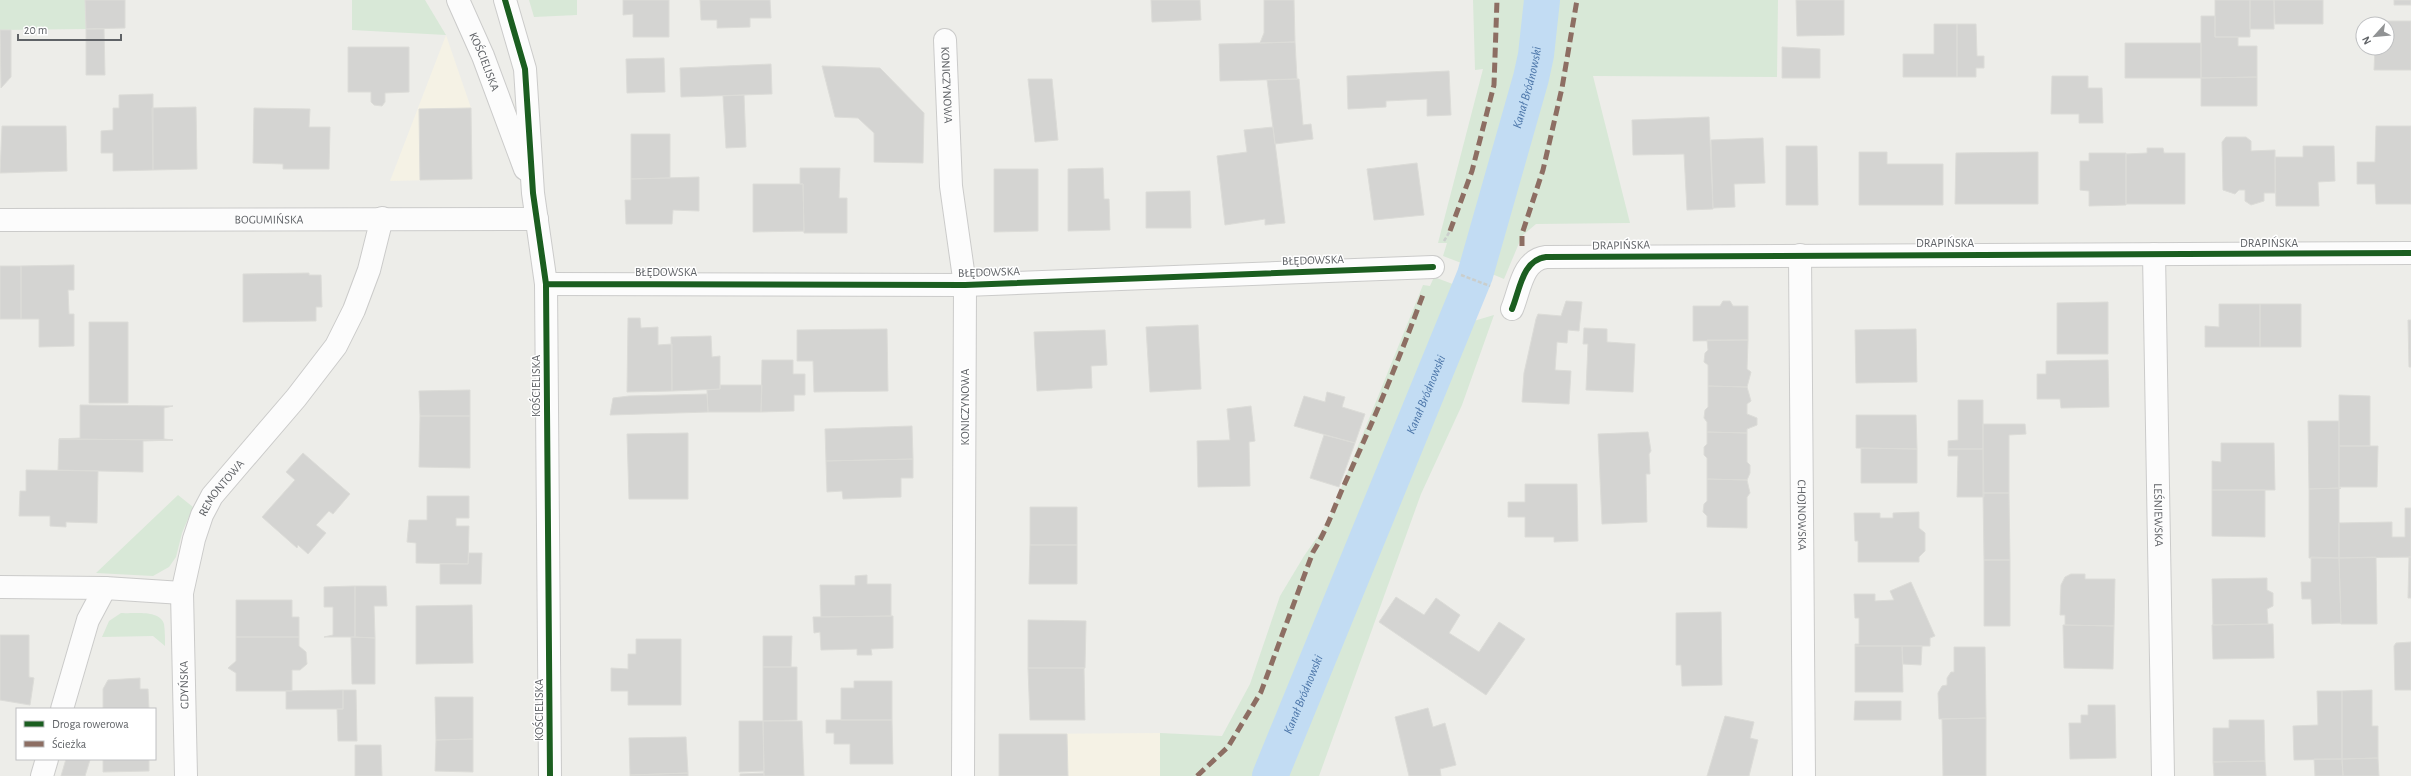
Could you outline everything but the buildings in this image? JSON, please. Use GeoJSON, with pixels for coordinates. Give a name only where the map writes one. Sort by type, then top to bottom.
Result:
{"type":"FeatureCollection","features":[{"type":"Feature","properties":{"kind":"street","name":"KOŚCIELISKA"},"geometry":{"type":"LineString","coordinates":[[458,0],[490,72],[533,193]]}},
{"type":"Feature","properties":{"kind":"street","name":"KOŚCIELISKA"},"geometry":{"type":"LineString","coordinates":[[505,0],[525,70],[533,193],[546,284],[550,776]]}},
{"type":"Feature","properties":{"kind":"street","name":"KONICZYNOWA"},"geometry":{"type":"LineString","coordinates":[[945,40],[951,186],[965,285],[963,776]]}},
{"type":"Feature","properties":{"kind":"street","name":"BOGUMIŃSKA"},"geometry":{"type":"LineString","coordinates":[[0,220],[186,221],[382,218],[537,219]]}},
{"type":"Feature","properties":{"kind":"street","name":"REMONTOWA"},"geometry":{"type":"LineString","coordinates":[[182,593],[194,539],[202,515],[212,496],[296,398],[336,346],[354,310],[369,270],[382,218]]}},
{"type":"Feature","properties":{"kind":"street","name":"DRAPIŃSKA"},"geometry":{"type":"LineString","coordinates":[[1512,309],[1528,266],[1538,258],[1800,254],[2411,253]]}},
{"type":"Feature","properties":{"kind":"street","name":"CHOJNOWSKA"},"geometry":{"type":"LineString","coordinates":[[1800,254],[1804,776]]}},
{"type":"Feature","properties":{"kind":"street","name":"LEŚNIEWSKA"},"geometry":{"type":"LineString","coordinates":[[2154,254],[2163,776]]}},
{"type":"Feature","properties":{"kind":"street","name":"BŁĘDOWSKA"},"geometry":{"type":"LineString","coordinates":[[546,284],[965,285],[1433,267]]}},
{"type":"Feature","properties":{"kind":"street"},"geometry":{"type":"LineString","coordinates":[[0,587],[104,588],[182,593]]}},
{"type":"Feature","properties":{"kind":"street"},"geometry":{"type":"LineString","coordinates":[[62,708],[88,620],[104,588]]}},
{"type":"Feature","properties":{"kind":"street","name":"GDYŃSKA"},"geometry":{"type":"LineString","coordinates":[[182,593],[186,776]]}},
{"type":"Feature","properties":{"kind":"street"},"geometry":{"type":"LineString","coordinates":[[42,776],[47,760]]}},
{"type":"Feature","properties":{"kind":"path"},"geometry":{"type":"LineString","coordinates":[[1459,275],[1493,287]]}},
{"type":"Feature","properties":{"kind":"shaded area"},"geometry":{"type":"Polygon","coordinates":[[[446,35],[471,108],[472,179],[390,181],[446,35]]]}},
{"type":"Feature","properties":{"kind":"shaded area"},"geometry":{"type":"Polygon","coordinates":[[[1160,733],[1160,776],[999,776],[999,734],[1160,733]]]}},
{"type":"Feature","properties":{"kind":"green space"},"geometry":{"type":"Polygon","coordinates":[[[0,0],[85,0],[86,29],[0,30],[0,0]]]}},
{"type":"Feature","properties":{"kind":"green space"},"geometry":{"type":"Polygon","coordinates":[[[352,0],[425,0],[446,35],[352,30],[352,0]]]}},
{"type":"Feature","properties":{"kind":"green space"},"geometry":{"type":"Polygon","coordinates":[[[529,0],[577,0],[577,15],[534,17],[529,0]]]}},
{"type":"Feature","properties":{"kind":"green space"},"geometry":{"type":"Polygon","coordinates":[[[1473,0],[1531,0],[1525,53],[1519,86],[1498,163],[1464,264],[1443,256],[1447,243],[1438,243],[1483,69],[1475,70],[1473,0]]]}},
{"type":"Feature","properties":{"kind":"green space"},"geometry":{"type":"Polygon","coordinates":[[[1555,0],[1778,0],[1777,77],[1593,76],[1630,223],[1536,224],[1522,236],[1504,279],[1485,271],[1527,150],[1548,60],[1555,0]]]}},
{"type":"Feature","properties":{"kind":"green space"},"geometry":{"type":"Polygon","coordinates":[[[1434,277],[1458,286],[1334,582],[1256,776],[1160,776],[1160,733],[1222,736],[1250,684],[1280,596],[1304,556],[1327,523],[1423,285],[1430,286],[1434,277]]]}},
{"type":"Feature","properties":{"kind":"green space"},"geometry":{"type":"Polygon","coordinates":[[[1494,315],[1462,405],[1421,494],[1319,776],[1281,776],[1467,323],[1494,315]]]}},
{"type":"Feature","properties":{"kind":"green space"},"geometry":{"type":"Polygon","coordinates":[[[178,495],[193,507],[182,533],[176,557],[169,567],[153,576],[96,573],[178,495]]]}},
{"type":"Feature","properties":{"kind":"green space"},"geometry":{"type":"Polygon","coordinates":[[[121,613],[152,614],[161,619],[164,624],[165,646],[153,636],[102,637],[109,621],[121,613]]]}},
{"type":"Feature","properties":{"kind":"waterway","name":"Kanał Bródnowski"},"geometry":{"type":"LineString","coordinates":[[1270,776],[1475,275],[1531,78],[1536,55],[1542,0]]}},
{"type":"Feature","properties":{"kind":"marked path"},"geometry":{"type":"LineString","coordinates":[[1450,231],[1472,171],[1494,85],[1497,0]]}},
{"type":"Feature","properties":{"kind":"marked path"},"geometry":{"type":"LineString","coordinates":[[1522,246],[1522,234],[1543,170],[1562,88],[1577,0]]}},
{"type":"Feature","properties":{"kind":"marked path"},"geometry":{"type":"LineString","coordinates":[[1197,776],[1228,747],[1261,692],[1313,552],[1326,527],[1376,412],[1424,292]]}},
{"type":"Feature","properties":{"kind":"cycle path"},"geometry":{"type":"LineString","coordinates":[[505,0],[525,69],[533,193],[546,284],[550,776]]}},
{"type":"Feature","properties":{"kind":"cycle path"},"geometry":{"type":"LineString","coordinates":[[1512,309],[1523,277],[1527,270],[1538,259],[1546,257],[2411,253]]}},
{"type":"Feature","properties":{"kind":"cycle path"},"geometry":{"type":"LineString","coordinates":[[546,284],[965,285],[1433,267]]}}]}
